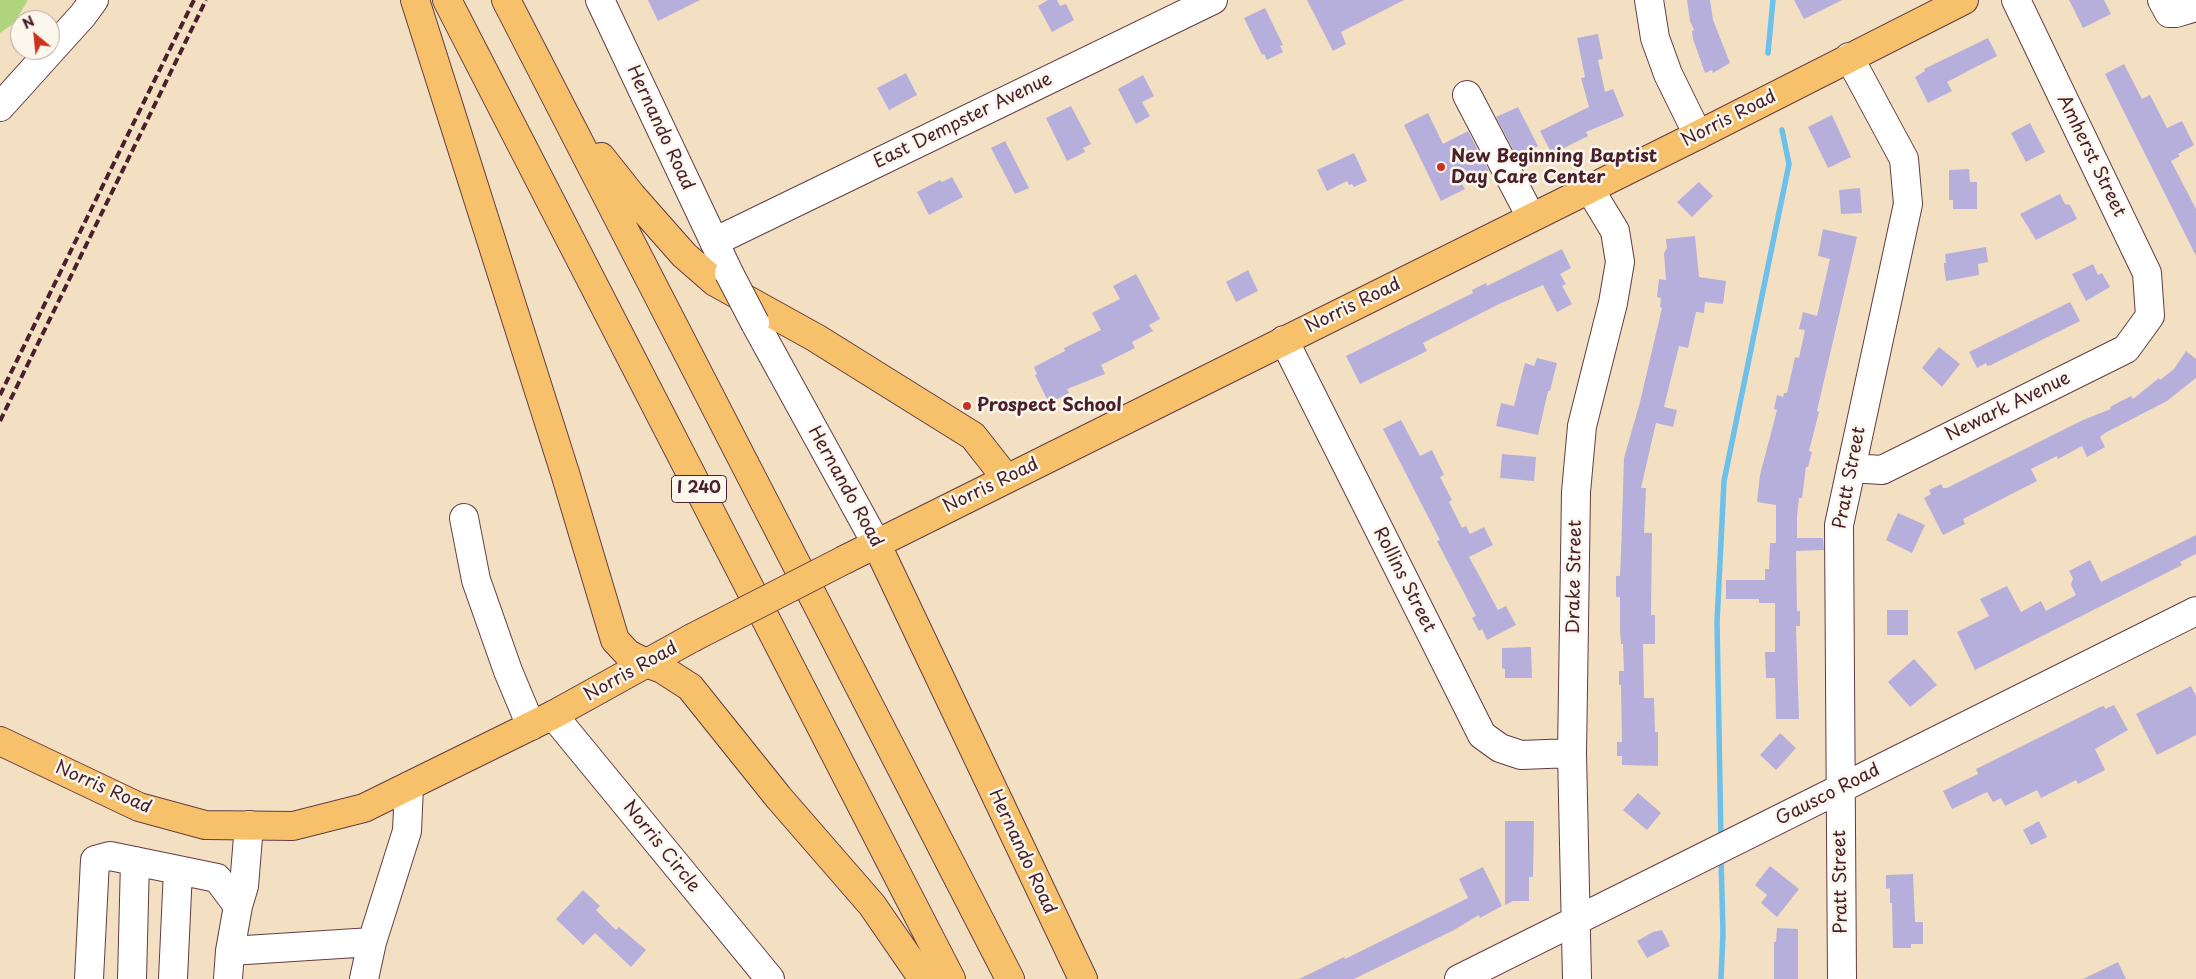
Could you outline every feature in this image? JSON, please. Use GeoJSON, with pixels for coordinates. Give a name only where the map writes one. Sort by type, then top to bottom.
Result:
{"type":"FeatureCollection","features":[{"type":"Feature","properties":{"kind":"main road"},"geometry":{"type":"LineString","coordinates":[[415,0],[565,473],[615,640],[628,654],[646,664],[662,669],[690,687],[779,798],[872,905],[923,979]]}},
{"type":"Feature","properties":{"kind":"main road","name":"I 240"},"geometry":{"type":"LineString","coordinates":[[447,0],[951,979]]}},
{"type":"Feature","properties":{"kind":"main road","name":"I 240"},"geometry":{"type":"LineString","coordinates":[[506,0],[1010,979]]}},
{"type":"Feature","properties":{"kind":"main road","name":"Norris Road"},"geometry":{"type":"LineString","coordinates":[[0,741],[138,807],[205,825],[292,826],[364,808],[542,720],[692,638],[876,543],[1698,135],[1963,0]]}},
{"type":"Feature","properties":{"kind":"main road"},"geometry":{"type":"LineString","coordinates":[[562,106],[632,196],[684,255],[715,282],[816,338],[973,436],[1006,478]]}},
{"type":"Feature","properties":{"kind":"main road","name":"Hernando Road"},"geometry":{"type":"LineString","coordinates":[[876,543],[1083,979]]}},
{"type":"Feature","properties":{"kind":"street"},"geometry":{"type":"LineString","coordinates":[[0,107],[84,15],[94,0]]}},
{"type":"Feature","properties":{"kind":"street","name":"Hernando Road"},"geometry":{"type":"LineString","coordinates":[[600,0],[729,273],[876,543]]}},
{"type":"Feature","properties":{"kind":"street","name":"East Dempster Avenue"},"geometry":{"type":"LineString","coordinates":[[714,242],[1212,0]]}},
{"type":"Feature","properties":{"kind":"street"},"geometry":{"type":"LineString","coordinates":[[1649,0],[1656,38],[1668,74],[1698,135]]}},
{"type":"Feature","properties":{"kind":"street","name":"Amherst Street"},"geometry":{"type":"LineString","coordinates":[[2016,0],[2147,273],[2150,316]]}},
{"type":"Feature","properties":{"kind":"street"},"geometry":{"type":"LineString","coordinates":[[2162,0],[2169,13],[2176,13],[2196,7]]}},
{"type":"Feature","properties":{"kind":"street","name":"Pratt Street"},"geometry":{"type":"LineString","coordinates":[[1842,979],[1839,525],[1908,204],[1904,159],[1849,57]]}},
{"type":"Feature","properties":{"kind":"street"},"geometry":{"type":"LineString","coordinates":[[1467,95],[1531,217]]}},
{"type":"Feature","properties":{"kind":"street","name":"Drake Street"},"geometry":{"type":"LineString","coordinates":[[1576,979],[1572,753],[1576,492],[1582,426],[1613,303],[1620,262],[1615,231],[1589,188]]}},
{"type":"Feature","properties":{"kind":"street","name":"Newark Avenue"},"geometry":{"type":"LineString","coordinates":[[1851,468],[1882,470],[2126,349],[2150,316]]}},
{"type":"Feature","properties":{"kind":"street","name":"Rollins Street"},"geometry":{"type":"LineString","coordinates":[[1284,340],[1482,735],[1500,748],[1521,755],[1572,753]]}},
{"type":"Feature","properties":{"kind":"street","name":"Norris Circle"},"geometry":{"type":"LineString","coordinates":[[464,518],[476,580],[508,671],[542,720],[770,979]]}},
{"type":"Feature","properties":{"kind":"street","name":"Gausco Road"},"geometry":{"type":"LineString","coordinates":[[1459,979],[2196,611]]}},
{"type":"Feature","properties":{"kind":"street"},"geometry":{"type":"LineString","coordinates":[[364,979],[372,942],[408,831],[409,786]]}},
{"type":"Feature","properties":{"kind":"street"},"geometry":{"type":"LineString","coordinates":[[228,979],[230,951],[238,906],[244,886],[249,825]]}},
{"type":"Feature","properties":{"kind":"street"},"geometry":{"type":"LineString","coordinates":[[89,979],[95,860],[110,856],[217,878],[238,906]]}},
{"type":"Feature","properties":{"kind":"street"},"geometry":{"type":"LineString","coordinates":[[132,979],[135,861]]}},
{"type":"Feature","properties":{"kind":"street"},"geometry":{"type":"LineString","coordinates":[[173,979],[178,870]]}},
{"type":"Feature","properties":{"kind":"street"},"geometry":{"type":"LineString","coordinates":[[230,951],[372,942]]}},
{"type":"Feature","properties":{"kind":"green space"},"geometry":{"type":"Polygon","coordinates":[[[0,0],[28,0],[22,10],[10,10],[10,26],[0,33],[0,0]]]}},
{"type":"Feature","properties":{"kind":"building"},"geometry":{"type":"Polygon","coordinates":[[[648,0],[700,0],[658,21],[648,0]]]}},
{"type":"Feature","properties":{"kind":"building"},"geometry":{"type":"Polygon","coordinates":[[[1048,0],[1057,0],[1060,6],[1066,4],[1074,20],[1052,32],[1038,6],[1048,0]]]}},
{"type":"Feature","properties":{"kind":"building"},"geometry":{"type":"Polygon","coordinates":[[[1307,0],[1404,0],[1341,32],[1346,44],[1333,51],[1307,0]]]}},
{"type":"Feature","properties":{"kind":"building"},"geometry":{"type":"Polygon","coordinates":[[[1687,0],[1710,0],[1713,20],[1730,63],[1713,73],[1712,70],[1705,73],[1693,39],[1692,31],[1694,30],[1690,21],[1687,0]]]}},
{"type":"Feature","properties":{"kind":"building"},"geometry":{"type":"Polygon","coordinates":[[[1794,0],[1842,0],[1804,19],[1794,0]]]}},
{"type":"Feature","properties":{"kind":"building"},"geometry":{"type":"Polygon","coordinates":[[[2069,0],[2104,0],[2111,14],[2083,28],[2069,0]]]}},
{"type":"Feature","properties":{"kind":"building"},"geometry":{"type":"Polygon","coordinates":[[[1265,8],[1283,45],[1280,46],[1283,52],[1267,60],[1264,54],[1262,55],[1244,18],[1265,8]]]}},
{"type":"Feature","properties":{"kind":"building"},"geometry":{"type":"Polygon","coordinates":[[[1598,34],[1603,59],[1598,60],[1605,92],[1613,89],[1624,116],[1586,132],[1588,136],[1552,154],[1540,131],[1589,107],[1581,78],[1585,77],[1577,38],[1598,34]]]}},
{"type":"Feature","properties":{"kind":"building"},"geometry":{"type":"Polygon","coordinates":[[[1988,38],[1997,56],[1947,82],[1952,91],[1928,103],[1915,77],[1925,71],[1924,69],[1988,38]]]}},
{"type":"Feature","properties":{"kind":"building"},"geometry":{"type":"Polygon","coordinates":[[[2124,64],[2142,99],[2150,95],[2167,128],[2182,121],[2194,145],[2178,154],[2180,156],[2171,161],[2196,209],[2196,256],[2105,74],[2124,64]]]}},
{"type":"Feature","properties":{"kind":"building"},"geometry":{"type":"Polygon","coordinates":[[[906,73],[917,95],[889,110],[877,88],[906,73]]]}},
{"type":"Feature","properties":{"kind":"building"},"geometry":{"type":"Polygon","coordinates":[[[1143,75],[1154,96],[1142,102],[1150,116],[1136,124],[1118,89],[1143,75]]]}},
{"type":"Feature","properties":{"kind":"building"},"geometry":{"type":"Polygon","coordinates":[[[1071,106],[1091,144],[1083,148],[1085,152],[1067,161],[1046,118],[1071,106]]]}},
{"type":"Feature","properties":{"kind":"building"},"geometry":{"type":"Polygon","coordinates":[[[1518,107],[1538,146],[1517,157],[1496,117],[1518,107]]]}},
{"type":"Feature","properties":{"kind":"building"},"geometry":{"type":"Polygon","coordinates":[[[1428,113],[1443,144],[1468,131],[1489,171],[1462,184],[1465,189],[1441,201],[1404,125],[1428,113]]]}},
{"type":"Feature","properties":{"kind":"building"},"geometry":{"type":"Polygon","coordinates":[[[1832,115],[1851,157],[1828,168],[1808,127],[1832,115]]]}},
{"type":"Feature","properties":{"kind":"building"},"geometry":{"type":"Polygon","coordinates":[[[2030,123],[2045,152],[2026,162],[2011,133],[2030,123]]]}},
{"type":"Feature","properties":{"kind":"building"},"geometry":{"type":"Polygon","coordinates":[[[1005,141],[1029,188],[1015,194],[991,148],[1005,141]]]}},
{"type":"Feature","properties":{"kind":"building"},"geometry":{"type":"Polygon","coordinates":[[[1354,153],[1367,181],[1354,187],[1352,184],[1349,185],[1347,181],[1327,191],[1317,170],[1354,153]]]}},
{"type":"Feature","properties":{"kind":"building"},"geometry":{"type":"Polygon","coordinates":[[[1969,169],[1970,182],[1977,182],[1977,209],[1953,209],[1953,200],[1949,200],[1949,170],[1969,169]]]}},
{"type":"Feature","properties":{"kind":"building"},"geometry":{"type":"Polygon","coordinates":[[[952,177],[963,197],[929,215],[917,192],[940,180],[942,182],[952,177]]]}},
{"type":"Feature","properties":{"kind":"building"},"geometry":{"type":"Polygon","coordinates":[[[1699,182],[1713,196],[1692,217],[1677,202],[1699,182]]]}},
{"type":"Feature","properties":{"kind":"building"},"geometry":{"type":"Polygon","coordinates":[[[1860,188],[1862,213],[1841,214],[1839,190],[1860,188]]]}},
{"type":"Feature","properties":{"kind":"building"},"geometry":{"type":"Polygon","coordinates":[[[2060,194],[2065,204],[2070,205],[2077,219],[2036,240],[2020,214],[2060,194]]]}},
{"type":"Feature","properties":{"kind":"building"},"geometry":{"type":"Polygon","coordinates":[[[1823,229],[1857,237],[1817,411],[1819,412],[1809,451],[1812,452],[1808,467],[1806,467],[1802,498],[1799,498],[1797,538],[1823,538],[1824,550],[1796,551],[1797,611],[1800,611],[1800,626],[1796,626],[1799,719],[1776,719],[1775,678],[1766,678],[1765,652],[1775,652],[1775,603],[1759,603],[1759,599],[1726,599],[1726,580],[1765,580],[1765,569],[1769,569],[1770,543],[1776,543],[1776,505],[1757,502],[1760,475],[1777,410],[1774,409],[1777,395],[1783,397],[1784,393],[1787,393],[1795,357],[1799,358],[1805,330],[1799,329],[1803,312],[1817,316],[1830,259],[1818,256],[1823,229]]]}},
{"type":"Feature","properties":{"kind":"building"},"geometry":{"type":"Polygon","coordinates":[[[1695,236],[1699,277],[1726,281],[1723,304],[1705,302],[1704,313],[1696,312],[1688,348],[1679,346],[1664,407],[1677,410],[1673,427],[1656,423],[1641,488],[1646,488],[1644,533],[1652,533],[1651,615],[1655,615],[1655,644],[1643,644],[1644,698],[1654,698],[1655,732],[1658,732],[1658,766],[1622,765],[1622,756],[1617,756],[1617,742],[1622,742],[1619,671],[1624,671],[1623,644],[1621,644],[1620,631],[1620,597],[1616,597],[1616,576],[1620,576],[1624,458],[1640,402],[1662,308],[1660,307],[1661,298],[1657,297],[1659,279],[1666,280],[1664,253],[1667,248],[1666,239],[1695,236]]]}},
{"type":"Feature","properties":{"kind":"building"},"geometry":{"type":"Polygon","coordinates":[[[1986,247],[1988,262],[1978,264],[1979,275],[1946,281],[1945,254],[1986,247]]]}},
{"type":"Feature","properties":{"kind":"building"},"geometry":{"type":"Polygon","coordinates":[[[1562,249],[1571,268],[1560,274],[1566,284],[1562,286],[1572,304],[1557,312],[1543,285],[1499,304],[1423,343],[1427,351],[1360,384],[1346,356],[1473,293],[1472,290],[1486,283],[1487,286],[1562,249]]]}},
{"type":"Feature","properties":{"kind":"building"},"geometry":{"type":"Polygon","coordinates":[[[2093,264],[2098,275],[2102,273],[2110,287],[2086,301],[2072,274],[2093,264]]]}},
{"type":"Feature","properties":{"kind":"building"},"geometry":{"type":"Polygon","coordinates":[[[1248,270],[1258,291],[1236,302],[1226,282],[1248,270]]]}},
{"type":"Feature","properties":{"kind":"building"},"geometry":{"type":"Polygon","coordinates":[[[1136,274],[1160,319],[1149,325],[1153,331],[1132,342],[1135,348],[1101,365],[1105,374],[1067,389],[1069,393],[1052,402],[1050,398],[1047,399],[1035,375],[1037,374],[1034,367],[1065,351],[1064,348],[1101,330],[1092,313],[1120,299],[1113,286],[1136,274]]]}},
{"type":"Feature","properties":{"kind":"building"},"geometry":{"type":"Polygon","coordinates":[[[2070,302],[2080,321],[1991,365],[1987,366],[1986,363],[1977,368],[1969,352],[2070,302]]]}},
{"type":"Feature","properties":{"kind":"building"},"geometry":{"type":"Polygon","coordinates":[[[1939,347],[1960,364],[1942,387],[1922,368],[1939,347]]]}},
{"type":"Feature","properties":{"kind":"building"},"geometry":{"type":"Polygon","coordinates":[[[2186,351],[2196,359],[2196,378],[2167,401],[2105,433],[2100,437],[2105,447],[2087,457],[2082,446],[2058,459],[2057,456],[2031,469],[2037,481],[1963,519],[1965,524],[1943,535],[1924,498],[1931,494],[1929,490],[1941,484],[1943,488],[1947,488],[2083,420],[2111,409],[2110,407],[2131,396],[2133,399],[2159,378],[2160,380],[2174,369],[2186,351]]]}},
{"type":"Feature","properties":{"kind":"building"},"geometry":{"type":"Polygon","coordinates":[[[1537,358],[1557,363],[1550,391],[1548,391],[1538,435],[1496,426],[1501,403],[1514,406],[1525,363],[1534,366],[1537,358]]]}},
{"type":"Feature","properties":{"kind":"building"},"geometry":{"type":"Polygon","coordinates":[[[1401,420],[1420,456],[1432,450],[1444,475],[1440,477],[1452,500],[1449,502],[1462,528],[1466,526],[1470,534],[1484,527],[1493,545],[1469,557],[1498,610],[1506,606],[1516,625],[1487,640],[1482,629],[1479,631],[1472,618],[1476,616],[1437,541],[1440,540],[1383,429],[1401,420]]]}},
{"type":"Feature","properties":{"kind":"building"},"geometry":{"type":"Polygon","coordinates":[[[1502,454],[1536,457],[1534,481],[1500,478],[1502,454]]]}},
{"type":"Feature","properties":{"kind":"building"},"geometry":{"type":"Polygon","coordinates":[[[1898,513],[1925,525],[1912,553],[1886,540],[1898,513]]]}},
{"type":"Feature","properties":{"kind":"building"},"geometry":{"type":"Polygon","coordinates":[[[2196,535],[2196,554],[2180,562],[2182,565],[1975,670],[1957,632],[1989,616],[1980,599],[2007,586],[2021,612],[2041,601],[2046,611],[2076,595],[2071,585],[2073,578],[2069,571],[2090,560],[2101,582],[2196,535]]]}},
{"type":"Feature","properties":{"kind":"building"},"geometry":{"type":"Polygon","coordinates":[[[1887,610],[1908,610],[1908,635],[1887,635],[1887,610]]]}},
{"type":"Feature","properties":{"kind":"building"},"geometry":{"type":"Polygon","coordinates":[[[1531,647],[1532,678],[1505,678],[1505,669],[1502,668],[1502,648],[1531,647]]]}},
{"type":"Feature","properties":{"kind":"building"},"geometry":{"type":"Polygon","coordinates":[[[1914,659],[1937,685],[1910,707],[1888,682],[1914,659]]]}},
{"type":"Feature","properties":{"kind":"building"},"geometry":{"type":"Polygon","coordinates":[[[2191,686],[2196,696],[2196,735],[2157,755],[2136,714],[2191,686]]]}},
{"type":"Feature","properties":{"kind":"building"},"geometry":{"type":"Polygon","coordinates":[[[2114,705],[2128,730],[2095,749],[2105,770],[2078,784],[2076,780],[2041,798],[2037,790],[2005,806],[2001,798],[1993,802],[1987,792],[1952,809],[1943,791],[1978,774],[1976,769],[2100,707],[2104,706],[2105,709],[2114,705]]]}},
{"type":"Feature","properties":{"kind":"building"},"geometry":{"type":"Polygon","coordinates":[[[1780,733],[1796,748],[1776,770],[1760,755],[1780,733]]]}},
{"type":"Feature","properties":{"kind":"building"},"geometry":{"type":"Polygon","coordinates":[[[1638,793],[1661,813],[1647,830],[1623,810],[1638,793]]]}},
{"type":"Feature","properties":{"kind":"building"},"geometry":{"type":"Polygon","coordinates":[[[1505,821],[1534,821],[1533,877],[1529,877],[1529,901],[1513,901],[1505,905],[1505,821]]]}},
{"type":"Feature","properties":{"kind":"building"},"geometry":{"type":"Polygon","coordinates":[[[2039,821],[2047,837],[2031,845],[2023,830],[2039,821]]]}},
{"type":"Feature","properties":{"kind":"building"},"geometry":{"type":"Polygon","coordinates":[[[1770,866],[1799,889],[1777,917],[1761,903],[1767,895],[1755,885],[1770,866]]]}},
{"type":"Feature","properties":{"kind":"building"},"geometry":{"type":"Polygon","coordinates":[[[1483,867],[1502,906],[1480,918],[1479,915],[1454,930],[1354,979],[1299,979],[1344,957],[1345,959],[1468,898],[1459,879],[1483,867]]]}},
{"type":"Feature","properties":{"kind":"building"},"geometry":{"type":"Polygon","coordinates":[[[1913,874],[1915,922],[1923,922],[1923,944],[1911,944],[1911,948],[1893,948],[1892,903],[1890,903],[1890,888],[1886,889],[1886,875],[1913,874]]]}},
{"type":"Feature","properties":{"kind":"building"},"geometry":{"type":"Polygon","coordinates":[[[583,890],[600,906],[596,910],[616,930],[619,927],[646,950],[631,967],[595,933],[583,945],[556,919],[583,890]]]}},
{"type":"Feature","properties":{"kind":"building"},"geometry":{"type":"Polygon","coordinates":[[[1777,928],[1798,929],[1798,979],[1774,979],[1774,942],[1776,942],[1777,928]]]}},
{"type":"Feature","properties":{"kind":"building"},"geometry":{"type":"Polygon","coordinates":[[[1662,930],[1670,946],[1647,958],[1637,941],[1653,932],[1662,930]]]}},
{"type":"Feature","properties":{"kind":"building"},"geometry":{"type":"Polygon","coordinates":[[[2118,962],[2126,979],[2083,979],[2118,962]]]}},
{"type":"Feature","properties":{"kind":"waterway"},"geometry":{"type":"LineString","coordinates":[[1768,53],[1773,0]]}},
{"type":"Feature","properties":{"kind":"waterway"},"geometry":{"type":"LineString","coordinates":[[1721,840],[1717,622],[1724,481],[1789,164],[1782,130]]}},
{"type":"Feature","properties":{"kind":"waterway"},"geometry":{"type":"LineString","coordinates":[[1721,857],[1723,933],[1721,979]]}},
{"type":"Feature","properties":{"kind":"railway"},"geometry":{"type":"LineString","coordinates":[[0,395],[194,0]]}},
{"type":"Feature","properties":{"kind":"railway"},"geometry":{"type":"LineString","coordinates":[[0,421],[206,0]]}},
{"type":"Feature","properties":{"kind":"place","name":"New Beginning Baptist Day Care Center"},"geometry":{"type":"Point","coordinates":[1441,167]}},
{"type":"Feature","properties":{"kind":"place","name":"Prospect School"},"geometry":{"type":"Point","coordinates":[967,406]}}]}
